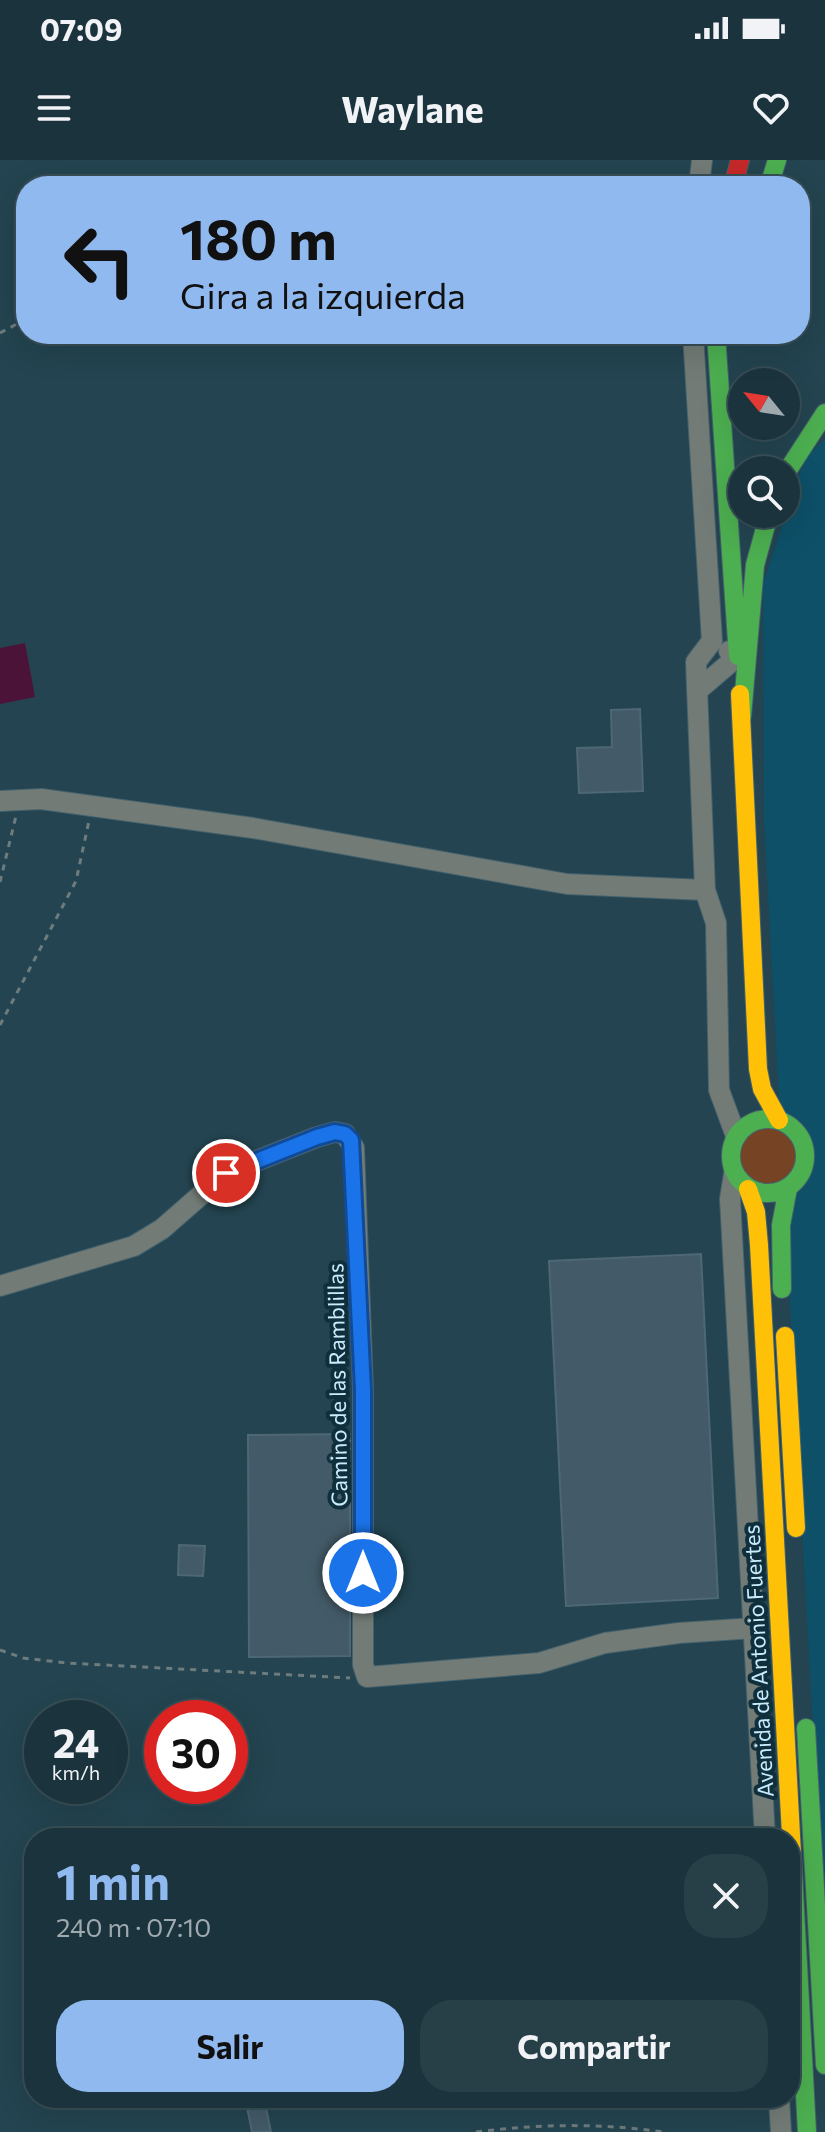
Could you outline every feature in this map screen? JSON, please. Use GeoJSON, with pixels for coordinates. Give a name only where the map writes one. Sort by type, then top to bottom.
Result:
{"type":"FeatureCollection","features":[{"type":"Feature","properties":{"kind":"main road"},"geometry":{"type":"LineString","coordinates":[[718,344],[725,492],[742,716],[758,1069],[762,1089],[779,1120],[798,1134],[805,1157],[803,1169],[788,1188],[768,1194],[741,1181],[731,1148],[740,1132],[758,1069]]}},
{"type":"Feature","properties":{"kind":"main road"},"geometry":{"type":"LineString","coordinates":[[725,492],[737,355]]}},
{"type":"Feature","properties":{"kind":"main road"},"geometry":{"type":"LineString","coordinates":[[797,456],[825,413]]}},
{"type":"Feature","properties":{"kind":"main road"},"geometry":{"type":"LineString","coordinates":[[742,716],[755,565],[765,528]]}},
{"type":"Feature","properties":{"kind":"main road"},"geometry":{"type":"LineString","coordinates":[[740,1132],[754,1121],[779,1120]]}},
{"type":"Feature","properties":{"kind":"main road","name":"Avenida de Antonio Fuertes"},"geometry":{"type":"LineString","coordinates":[[741,1181],[756,1212],[759,1245],[791,1828]]}},
{"type":"Feature","properties":{"kind":"main road","name":"Avenida de Antonio Fuertes"},"geometry":{"type":"LineString","coordinates":[[788,1188],[781,1237],[796,1542]]}},
{"type":"Feature","properties":{"kind":"main road","name":"Avenida de Antonio Fuertes"},"geometry":{"type":"LineString","coordinates":[[805,1701],[825,2065]]}},
{"type":"Feature","properties":{"kind":"main road","name":"Avenida de Antonio Fuertes"},"geometry":{"type":"LineString","coordinates":[[800,2003],[807,2132]]}},
{"type":"Feature","properties":{"kind":"street"},"geometry":{"type":"LineString","coordinates":[[694,344],[712,641],[696,662],[705,890],[716,923],[719,1090],[740,1132]]}},
{"type":"Feature","properties":{"kind":"street"},"geometry":{"type":"LineString","coordinates":[[697,691],[738,656],[712,641]]}},
{"type":"Feature","properties":{"kind":"street"},"geometry":{"type":"LineString","coordinates":[[10,801],[41,799],[253,828],[567,884],[705,890]]}},
{"type":"Feature","properties":{"kind":"street","name":"Camino de las Ramblillas"},"geometry":{"type":"LineString","coordinates":[[0,1286],[134,1246],[162,1229],[226,1173],[317,1137],[335,1132],[345,1134],[354,1148],[363,1390],[363,1665],[367,1677]]}},
{"type":"Feature","properties":{"kind":"street","name":"Avenida de Antonio Fuertes"},"geometry":{"type":"LineString","coordinates":[[741,1181],[730,1199],[764,1828]]}},
{"type":"Feature","properties":{"kind":"street"},"geometry":{"type":"LineString","coordinates":[[367,1677],[539,1663],[605,1643],[679,1633],[754,1628]]}},
{"type":"Feature","properties":{"kind":"street"},"geometry":{"type":"LineString","coordinates":[[780,2108],[781,2132]]}},
{"type":"Feature","properties":{"kind":"path"},"geometry":{"type":"LineString","coordinates":[[0,882],[10,801]]}},
{"type":"Feature","properties":{"kind":"path"},"geometry":{"type":"LineString","coordinates":[[0,1025],[76,881],[93,806]]}},
{"type":"Feature","properties":{"kind":"path"},"geometry":{"type":"LineString","coordinates":[[0,1650],[23,1658],[67,1663],[305,1678],[367,1677]]}},
{"type":"Feature","properties":{"kind":"path"},"geometry":{"type":"LineString","coordinates":[[476,2132],[535,2124],[587,2124],[663,2132]]}},
{"type":"Feature","properties":{"kind":"shaded area"},"geometry":{"type":"Polygon","coordinates":[[[825,439],[825,1954],[764,820],[763,584],[781,528],[800,528],[800,472],[809,454],[825,439]]]}},
{"type":"Feature","properties":{"kind":"shaded area"},"geometry":{"type":"Polygon","coordinates":[[[25,643],[35,697],[0,704],[0,648],[25,643]]]}},
{"type":"Feature","properties":{"kind":"shaded area"},"geometry":{"type":"Polygon","coordinates":[[[761,1124],[775,1124],[787,1129],[796,1138],[801,1157],[799,1170],[792,1181],[775,1190],[761,1190],[749,1185],[740,1176],[735,1164],[735,1150],[740,1138],[749,1129],[761,1124]]]}},
{"type":"Feature","properties":{"kind":"building"},"geometry":{"type":"Polygon","coordinates":[[[640,709],[643,791],[579,793],[577,748],[612,747],[611,710],[640,709]]]}},
{"type":"Feature","properties":{"kind":"building"},"geometry":{"type":"Polygon","coordinates":[[[701,1254],[718,1598],[566,1606],[549,1261],[701,1254]]]}},
{"type":"Feature","properties":{"kind":"building"},"geometry":{"type":"Polygon","coordinates":[[[350,1434],[350,1656],[249,1657],[248,1435],[350,1434]]]}},
{"type":"Feature","properties":{"kind":"building"},"geometry":{"type":"Polygon","coordinates":[[[179,1545],[205,1546],[203,1576],[178,1575],[179,1545]]]}},
{"type":"Feature","properties":{"kind":"building"},"geometry":{"type":"Polygon","coordinates":[[[247,2108],[266,2108],[271,2132],[252,2132],[247,2108]]]}},
{"type":"Feature","properties":{"kind":"traffic: fast"},"geometry":{"type":"LineString","coordinates":[[772,176],[777,160]]}},
{"type":"Feature","properties":{"kind":"traffic: fast"},"geometry":{"type":"LineString","coordinates":[[717,344],[738,656]]}},
{"type":"Feature","properties":{"kind":"traffic: fast"},"geometry":{"type":"LineString","coordinates":[[797,456],[825,413]]}},
{"type":"Feature","properties":{"kind":"traffic: fast"},"geometry":{"type":"LineString","coordinates":[[742,716],[755,565],[765,528]]}},
{"type":"Feature","properties":{"kind":"traffic: fast"},"geometry":{"type":"LineString","coordinates":[[761,1119],[775,1119],[789,1125],[799,1135],[805,1156],[803,1170],[789,1187],[775,1193],[761,1193],[747,1187],[737,1177],[731,1163],[731,1149],[737,1135],[747,1125],[761,1119]]}},
{"type":"Feature","properties":{"kind":"traffic: fast"},"geometry":{"type":"LineString","coordinates":[[782,1289],[781,1225],[788,1188]]}},
{"type":"Feature","properties":{"kind":"traffic: fast"},"geometry":{"type":"LineString","coordinates":[[806,1728],[825,2065]]}},
{"type":"Feature","properties":{"kind":"traffic: fast"},"geometry":{"type":"LineString","coordinates":[[800,2002],[807,2132]]}},
{"type":"Feature","properties":{"kind":"traffic: slow"},"geometry":{"type":"LineString","coordinates":[[740,694],[758,1069],[762,1089],[779,1120]]}},
{"type":"Feature","properties":{"kind":"traffic: slow"},"geometry":{"type":"LineString","coordinates":[[748,1189],[756,1212],[759,1245],[791,1828]]}},
{"type":"Feature","properties":{"kind":"traffic: slow"},"geometry":{"type":"LineString","coordinates":[[785,1336],[796,1528]]}},
{"type":"Feature","properties":{"kind":"traffic: jam"},"geometry":{"type":"LineString","coordinates":[[736,176],[740,160]]}},
{"type":"Feature","properties":{"kind":"route"},"geometry":{"type":"LineString","coordinates":[[226,1173],[335,1132],[345,1134],[354,1148],[363,1390],[363,1573]]}}]}
